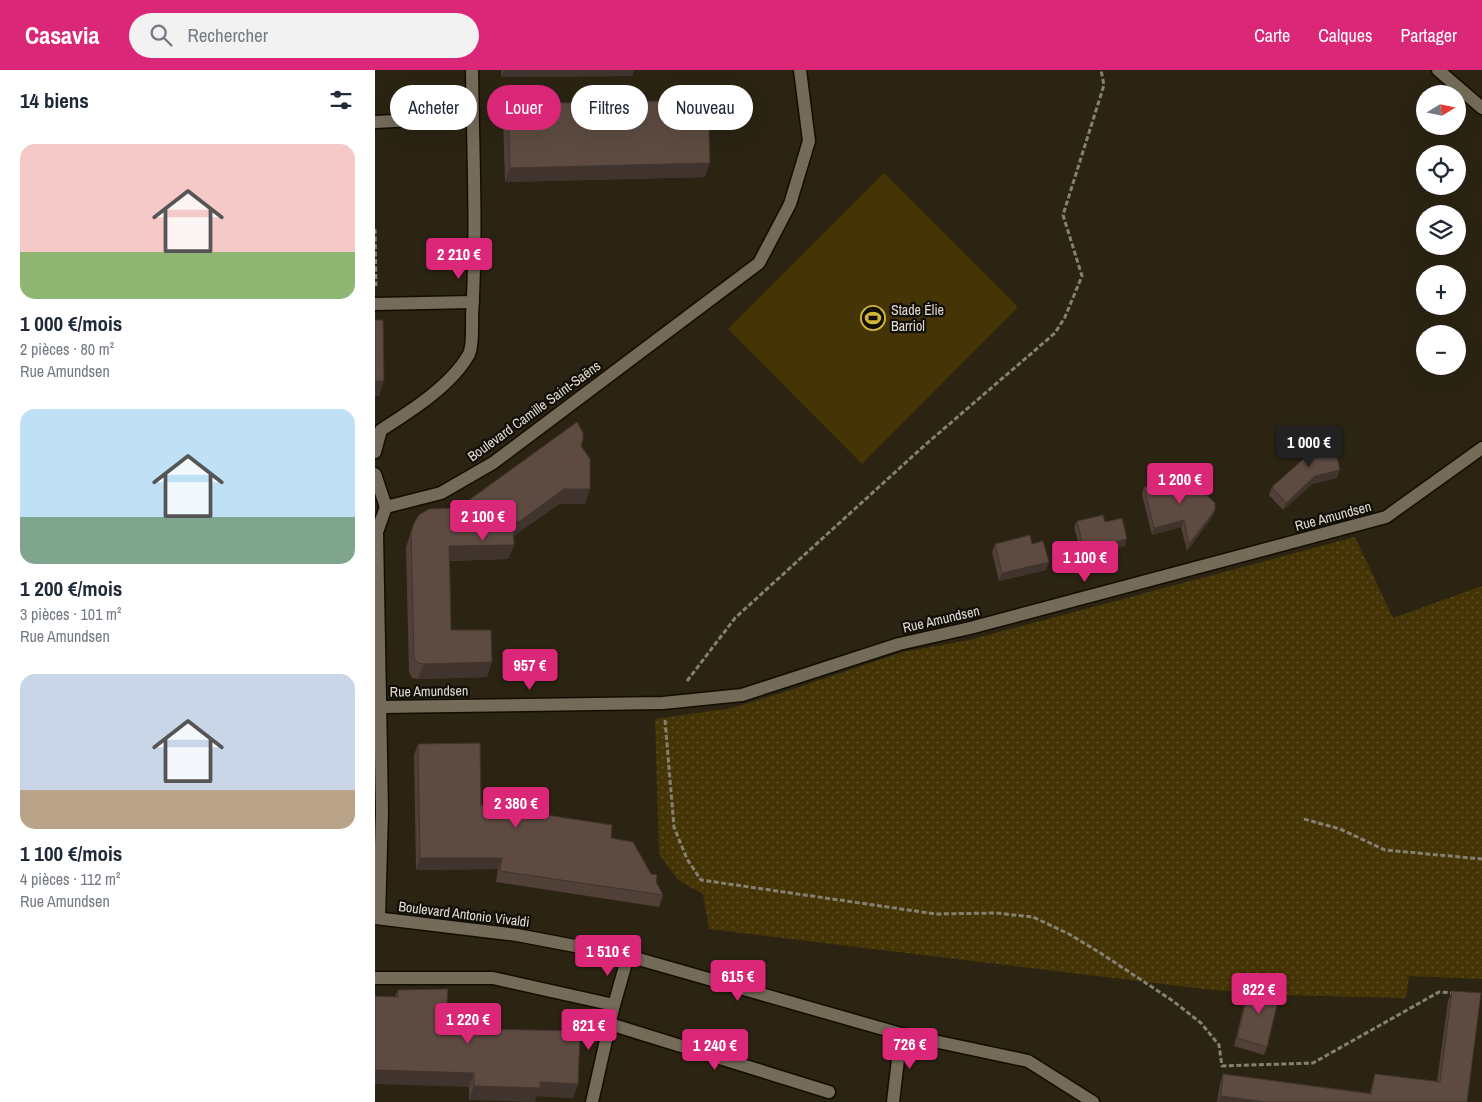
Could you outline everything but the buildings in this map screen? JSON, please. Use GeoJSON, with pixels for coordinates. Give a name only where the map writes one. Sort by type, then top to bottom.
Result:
{"type":"FeatureCollection","features":[{"type":"Feature","properties":{"kind":"street"},"geometry":{"type":"LineString","coordinates":[[472,70],[472,85]]}},
{"type":"Feature","properties":{"kind":"street","name":"Boulevard Camille Saint-Saëns"},"geometry":{"type":"LineString","coordinates":[[386,507],[441,493],[493,463],[759,263],[790,204],[809,141],[800,70]]}},
{"type":"Feature","properties":{"kind":"street"},"geometry":{"type":"LineString","coordinates":[[1438,70],[1482,108]]}},
{"type":"Feature","properties":{"kind":"street"},"geometry":{"type":"LineString","coordinates":[[375,122],[390,121]]}},
{"type":"Feature","properties":{"kind":"street"},"geometry":{"type":"LineString","coordinates":[[375,452],[381,430],[409,412],[453,377],[470,352],[473,302],[472,130]]}},
{"type":"Feature","properties":{"kind":"street"},"geometry":{"type":"LineString","coordinates":[[376,304],[473,302]]}},
{"type":"Feature","properties":{"kind":"street","name":"Rue Amundsen"},"geometry":{"type":"LineString","coordinates":[[380,707],[663,703],[742,695],[899,644],[971,628],[1386,517],[1482,448]]}},
{"type":"Feature","properties":{"kind":"street"},"geometry":{"type":"LineString","coordinates":[[375,474],[378,490],[386,507],[377,532],[382,811],[377,918]]}},
{"type":"Feature","properties":{"kind":"street","name":"Boulevard Antonio Vivaldi"},"geometry":{"type":"LineString","coordinates":[[377,918],[517,935],[628,956],[901,1034],[1028,1061],[1093,1102]]}},
{"type":"Feature","properties":{"kind":"street"},"geometry":{"type":"LineString","coordinates":[[592,1102],[614,1005],[628,956]]}},
{"type":"Feature","properties":{"kind":"street"},"geometry":{"type":"LineString","coordinates":[[375,978],[493,978],[614,1005]]}},
{"type":"Feature","properties":{"kind":"street"},"geometry":{"type":"LineString","coordinates":[[610,1024],[829,1092]]}},
{"type":"Feature","properties":{"kind":"street"},"geometry":{"type":"LineString","coordinates":[[893,1102],[901,1034]]}},
{"type":"Feature","properties":{"kind":"path"},"geometry":{"type":"LineString","coordinates":[[680,702],[681,688],[735,618],[925,445],[1055,333],[1065,317],[1082,276],[1063,215],[1104,86],[1101,70]]}},
{"type":"Feature","properties":{"kind":"path"},"geometry":{"type":"LineString","coordinates":[[375,229],[376,304]]}},
{"type":"Feature","properties":{"kind":"path"},"geometry":{"type":"LineString","coordinates":[[663,703],[674,826],[687,859],[701,880],[936,914],[996,913],[1033,917],[1069,934],[1173,1001],[1201,1023],[1219,1045],[1222,1066],[1313,1063],[1439,992],[1456,993]]}},
{"type":"Feature","properties":{"kind":"path"},"geometry":{"type":"LineString","coordinates":[[1303,819],[1340,828],[1385,850],[1482,859]]}},
{"type":"Feature","properties":{"kind":"shaded area","name":"Stade Élie Barriol"},"geometry":{"type":"Polygon","coordinates":[[[884,173],[1018,307],[862,464],[728,329],[884,173]]]}},
{"type":"Feature","properties":{"kind":"shaded area"},"geometry":{"type":"Polygon","coordinates":[[[1355,537],[1393,618],[1482,586],[1482,979],[1409,976],[1406,998],[1278,995],[1213,990],[709,929],[703,894],[678,880],[659,854],[655,719],[732,708],[903,652],[969,640],[1355,537]]]}},
{"type":"Feature","properties":{"kind":"place","name":"Stade Élie Barriol"},"geometry":{"type":"Point","coordinates":[873,318]}}]}
